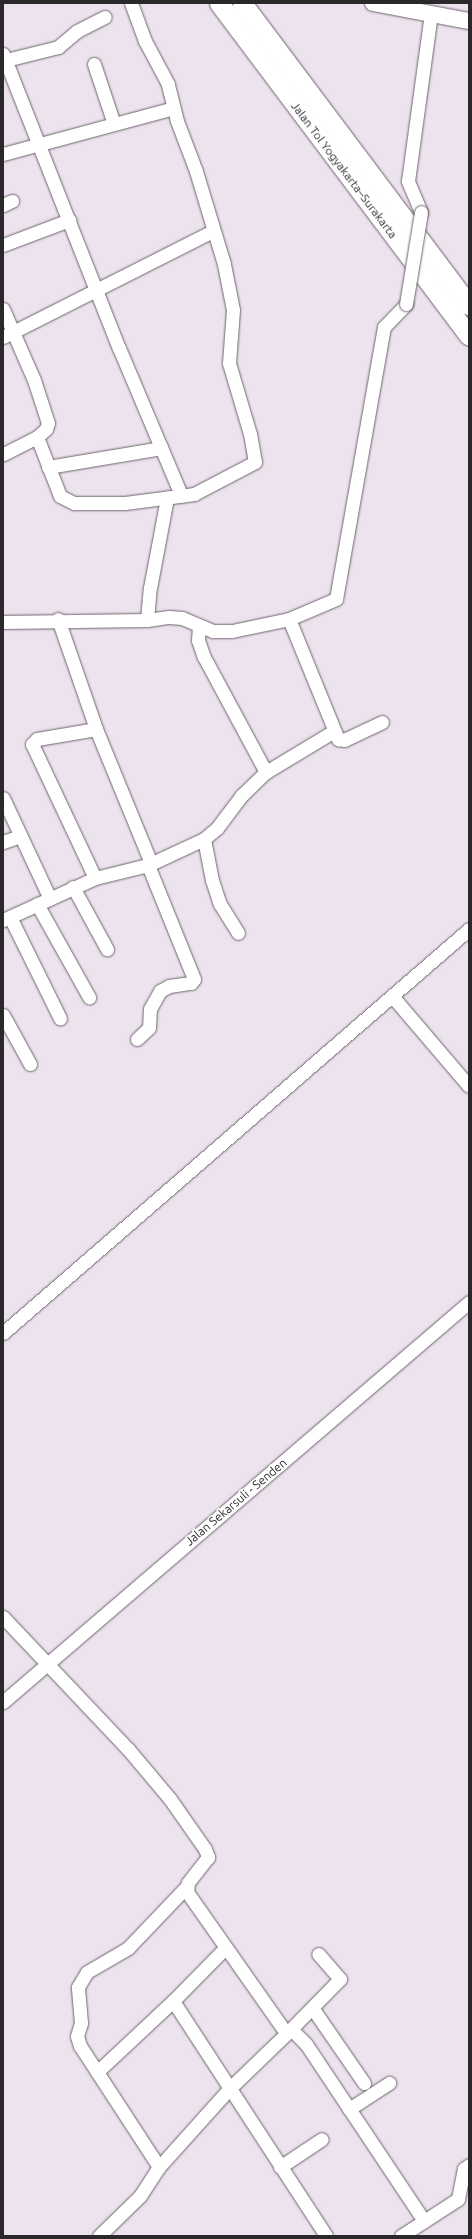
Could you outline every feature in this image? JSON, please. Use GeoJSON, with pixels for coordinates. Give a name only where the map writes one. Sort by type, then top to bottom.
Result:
{"type":"FeatureCollection","features":[{"type":"Feature","properties":{"kind":"highway","name":"Jalan Tol Yogyakarta–Surakarta"},"geometry":{"type":"LineString","coordinates":[[218,3],[469,336]]}},
{"type":"Feature","properties":{"kind":"highway","name":"Jalan Tol Yogyakarta–Surakarta"},"geometry":{"type":"LineString","coordinates":[[242,3],[469,306]]}},
{"type":"Feature","properties":{"kind":"main road"},"geometry":{"type":"LineString","coordinates":[[373,3],[469,22]]}},
{"type":"Feature","properties":{"kind":"street"},"geometry":{"type":"LineString","coordinates":[[37,437],[60,496],[68,502],[125,503],[181,495],[211,487],[251,465],[255,459],[229,363],[233,310],[224,264],[173,108],[168,84],[145,41],[131,3]]}},
{"type":"Feature","properties":{"kind":"street"},"geometry":{"type":"LineString","coordinates":[[3,622],[58,619],[148,620],[182,618],[213,631],[232,631],[289,619],[336,600],[384,326],[406,304],[421,212],[408,180],[431,14]]}},
{"type":"Feature","properties":{"kind":"street"},"geometry":{"type":"LineString","coordinates":[[105,16],[77,31],[58,47],[4,57],[40,143],[96,290],[181,495]]}},
{"type":"Feature","properties":{"kind":"street"},"geometry":{"type":"LineString","coordinates":[[94,64],[114,124]]}},
{"type":"Feature","properties":{"kind":"street"},"geometry":{"type":"LineString","coordinates":[[3,154],[173,108]]}},
{"type":"Feature","properties":{"kind":"street"},"geometry":{"type":"LineString","coordinates":[[3,245],[69,220]]}},
{"type":"Feature","properties":{"kind":"street"},"geometry":{"type":"LineString","coordinates":[[8,335],[213,231]]}},
{"type":"Feature","properties":{"kind":"street"},"geometry":{"type":"LineString","coordinates":[[3,309],[8,335],[48,423],[46,429],[37,437],[3,454]]}},
{"type":"Feature","properties":{"kind":"street"},"geometry":{"type":"LineString","coordinates":[[48,467],[161,448]]}},
{"type":"Feature","properties":{"kind":"street"},"geometry":{"type":"LineString","coordinates":[[148,620],[150,588],[167,498]]}},
{"type":"Feature","properties":{"kind":"street"},"geometry":{"type":"LineString","coordinates":[[58,619],[96,728],[194,979],[191,983],[169,986],[160,991],[150,1008],[149,1028],[137,1039]]}},
{"type":"Feature","properties":{"kind":"street"},"geometry":{"type":"LineString","coordinates":[[289,619],[338,739],[344,740],[382,722]]}},
{"type":"Feature","properties":{"kind":"street"},"geometry":{"type":"LineString","coordinates":[[199,626],[198,640],[202,651],[266,772]]}},
{"type":"Feature","properties":{"kind":"street"},"geometry":{"type":"LineString","coordinates":[[95,878],[32,744],[37,739],[96,728]]}},
{"type":"Feature","properties":{"kind":"street"},"geometry":{"type":"LineString","coordinates":[[60,1018],[6,919],[95,878],[149,864],[204,839],[217,828],[240,796],[266,772],[334,731]]}},
{"type":"Feature","properties":{"kind":"street"},"geometry":{"type":"LineString","coordinates":[[3,798],[50,899]]}},
{"type":"Feature","properties":{"kind":"street"},"geometry":{"type":"LineString","coordinates":[[3,842],[20,836]]}},
{"type":"Feature","properties":{"kind":"street"},"geometry":{"type":"LineString","coordinates":[[204,839],[212,880],[220,904],[238,933]]}},
{"type":"Feature","properties":{"kind":"street"},"geometry":{"type":"LineString","coordinates":[[73,888],[107,949]]}},
{"type":"Feature","properties":{"kind":"street"},"geometry":{"type":"LineString","coordinates":[[37,904],[89,997]]}},
{"type":"Feature","properties":{"kind":"street"},"geometry":{"type":"LineString","coordinates":[[3,1334],[469,929]]}},
{"type":"Feature","properties":{"kind":"street"},"geometry":{"type":"LineString","coordinates":[[392,996],[469,1086]]}},
{"type":"Feature","properties":{"kind":"street"},"geometry":{"type":"LineString","coordinates":[[5,1022],[30,1064]]}},
{"type":"Feature","properties":{"kind":"street","name":"Jalan Sekarsuli - Senden"},"geometry":{"type":"LineString","coordinates":[[3,1702],[469,1302]]}},
{"type":"Feature","properties":{"kind":"street"},"geometry":{"type":"LineString","coordinates":[[3,1617],[128,1749],[170,1799],[206,1849],[208,1857],[186,1887],[128,1948],[87,1972],[80,1980],[78,1997],[82,2023],[78,2041],[159,2167]]}},
{"type":"Feature","properties":{"kind":"street"},"geometry":{"type":"LineString","coordinates":[[186,1887],[225,1948],[289,2031],[306,2044],[424,2221]]}},
{"type":"Feature","properties":{"kind":"street"},"geometry":{"type":"LineString","coordinates":[[97,2072],[173,2001],[225,1948]]}},
{"type":"Feature","properties":{"kind":"street"},"geometry":{"type":"LineString","coordinates":[[99,2236],[140,2196],[159,2167],[230,2088],[313,2009],[340,1979],[318,1954]]}},
{"type":"Feature","properties":{"kind":"street"},"geometry":{"type":"LineString","coordinates":[[173,2001],[326,2236]]}},
{"type":"Feature","properties":{"kind":"street"},"geometry":{"type":"LineString","coordinates":[[313,2009],[364,2083]]}},
{"type":"Feature","properties":{"kind":"street"},"geometry":{"type":"LineString","coordinates":[[349,2109],[389,2083]]}},
{"type":"Feature","properties":{"kind":"street"},"geometry":{"type":"LineString","coordinates":[[280,2167],[322,2139]]}},
{"type":"Feature","properties":{"kind":"street"},"geometry":{"type":"LineString","coordinates":[[401,2236],[458,2199],[464,2169],[469,2165]]}}]}
